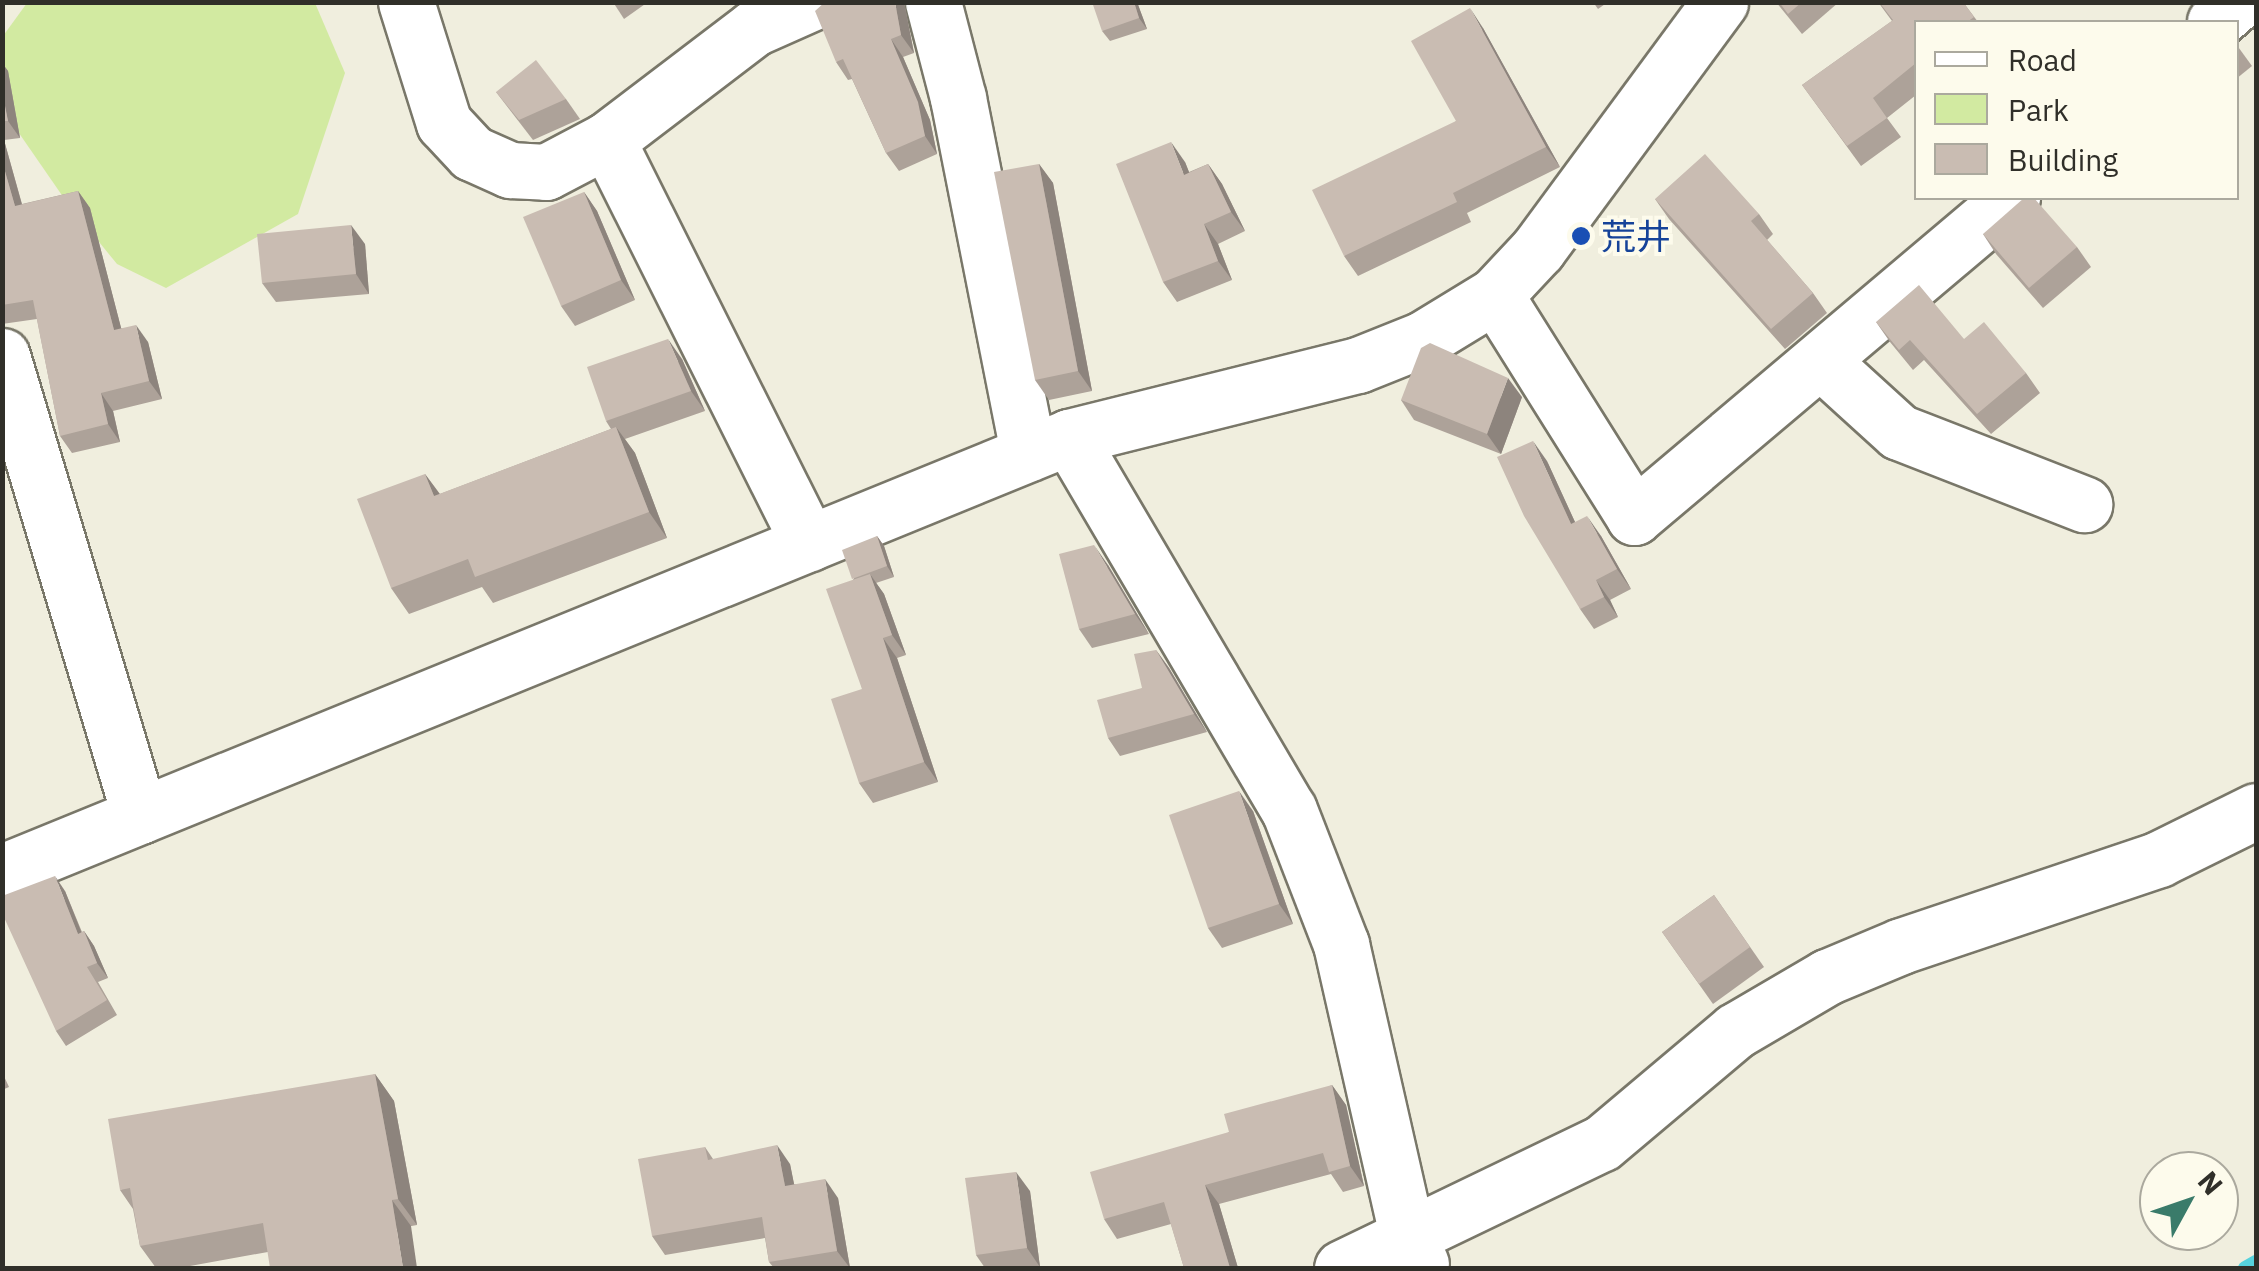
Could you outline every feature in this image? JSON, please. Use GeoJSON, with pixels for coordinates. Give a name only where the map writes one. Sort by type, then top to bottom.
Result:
{"type":"FeatureCollection","features":[{"type":"Feature","properties":{"kind":"street"},"geometry":{"type":"LineString","coordinates":[[406,2],[444,123],[472,153],[510,170],[546,172],[606,140],[754,28],[812,2]]}},
{"type":"Feature","properties":{"kind":"street"},"geometry":{"type":"LineString","coordinates":[[933,2],[1049,445],[1289,810],[1341,944],[1415,1251]]}},
{"type":"Feature","properties":{"kind":"street"},"geometry":{"type":"LineString","coordinates":[[2217,20],[2238,2]]}},
{"type":"Feature","properties":{"kind":"street"},"geometry":{"type":"LineString","coordinates":[[2,872],[1049,445],[1358,365],[1424,338],[1495,294],[1538,250],[1712,5]]}},
{"type":"Feature","properties":{"kind":"street"},"geometry":{"type":"LineString","coordinates":[[606,140],[809,543]]}},
{"type":"Feature","properties":{"kind":"street"},"geometry":{"type":"LineString","coordinates":[[1495,294],[1634,516],[1822,362],[2010,200]]}},
{"type":"Feature","properties":{"kind":"street"},"geometry":{"type":"LineString","coordinates":[[1822,362],[1900,432],[2084,504]]}},
{"type":"Feature","properties":{"kind":"street"},"geometry":{"type":"LineString","coordinates":[[5,375],[140,816]]}},
{"type":"Feature","properties":{"kind":"street"},"geometry":{"type":"LineString","coordinates":[[1342,1268],[1415,1251],[1602,1143],[1735,1031],[1827,977],[1902,946],[2159,859],[2256,811]]}},
{"type":"Feature","properties":{"kind":"green space"},"geometry":{"type":"Polygon","coordinates":[[[27,3],[315,3],[345,73],[298,214],[166,288],[117,264],[68,204],[3,110],[3,36],[27,3]]]}},
{"type":"Feature","properties":{"kind":"building"},"geometry":{"type":"Polygon","coordinates":[[[825,2],[895,2],[901,35],[891,39],[918,102],[925,136],[886,153],[843,59],[836,62],[815,11],[825,2]]]}},
{"type":"Feature","properties":{"kind":"building"},"geometry":{"type":"Polygon","coordinates":[[[1092,2],[1134,2],[1139,18],[1102,31],[1092,2]]]}},
{"type":"Feature","properties":{"kind":"building"},"geometry":{"type":"Polygon","coordinates":[[[1779,2],[1802,2],[1788,14],[1779,2]]]}},
{"type":"Feature","properties":{"kind":"building"},"geometry":{"type":"Polygon","coordinates":[[[1879,2],[1963,2],[1974,17],[1914,20],[1914,65],[1873,98],[1887,118],[1847,146],[1802,85],[1893,20],[1879,2]]]}},
{"type":"Feature","properties":{"kind":"building"},"geometry":{"type":"Polygon","coordinates":[[[1470,8],[1546,147],[1453,193],[1457,202],[1344,256],[1312,190],[1456,121],[1411,41],[1470,8]]]}},
{"type":"Feature","properties":{"kind":"building"},"geometry":{"type":"Polygon","coordinates":[[[536,60],[566,99],[519,120],[496,92],[536,60]]]}},
{"type":"Feature","properties":{"kind":"building"},"geometry":{"type":"Polygon","coordinates":[[[2,91],[8,121],[2,121],[2,91]]]}},
{"type":"Feature","properties":{"kind":"building"},"geometry":{"type":"Polygon","coordinates":[[[1171,142],[1184,175],[1208,164],[1231,212],[1204,224],[1218,261],[1163,282],[1116,164],[1171,142]]]}},
{"type":"Feature","properties":{"kind":"building"},"geometry":{"type":"Polygon","coordinates":[[[1705,154],[1759,214],[1751,221],[1813,293],[1771,329],[1655,199],[1705,154]]]}},
{"type":"Feature","properties":{"kind":"building"},"geometry":{"type":"Polygon","coordinates":[[[2,161],[15,206],[78,191],[114,330],[136,325],[149,381],[101,393],[108,424],[60,436],[33,300],[2,305],[2,161]]]}},
{"type":"Feature","properties":{"kind":"building"},"geometry":{"type":"Polygon","coordinates":[[[1039,164],[1078,371],[1035,380],[994,172],[1039,164]]]}},
{"type":"Feature","properties":{"kind":"building"},"geometry":{"type":"Polygon","coordinates":[[[584,192],[621,280],[561,306],[523,217],[584,192]]]}},
{"type":"Feature","properties":{"kind":"building"},"geometry":{"type":"Polygon","coordinates":[[[2022,200],[2036,200],[2077,247],[2029,288],[1983,234],[2022,200]]]}},
{"type":"Feature","properties":{"kind":"building"},"geometry":{"type":"Polygon","coordinates":[[[351,225],[356,274],[262,283],[257,234],[351,225]]]}},
{"type":"Feature","properties":{"kind":"building"},"geometry":{"type":"Polygon","coordinates":[[[1919,285],[1964,339],[1984,322],[2026,373],[1977,414],[1910,340],[1899,350],[1876,322],[1919,285]]]}},
{"type":"Feature","properties":{"kind":"building"},"geometry":{"type":"Polygon","coordinates":[[[668,339],[691,391],[606,421],[587,367],[668,339]]]}},
{"type":"Feature","properties":{"kind":"building"},"geometry":{"type":"Polygon","coordinates":[[[1430,343],[1508,378],[1487,434],[1401,400],[1421,348],[1430,343]]]}},
{"type":"Feature","properties":{"kind":"building"},"geometry":{"type":"Polygon","coordinates":[[[616,427],[649,512],[475,577],[468,559],[391,588],[357,499],[425,474],[434,496],[616,427]]]}},
{"type":"Feature","properties":{"kind":"building"},"geometry":{"type":"Polygon","coordinates":[[[1533,441],[1571,524],[1587,516],[1617,569],[1596,580],[1604,597],[1580,609],[1524,516],[1497,457],[1533,441]]]}},
{"type":"Feature","properties":{"kind":"building"},"geometry":{"type":"Polygon","coordinates":[[[877,536],[887,566],[852,579],[842,550],[877,536]]]}},
{"type":"Feature","properties":{"kind":"building"},"geometry":{"type":"Polygon","coordinates":[[[1094,545],[1135,614],[1079,629],[1059,554],[1094,545]]]}},
{"type":"Feature","properties":{"kind":"building"},"geometry":{"type":"Polygon","coordinates":[[[870,574],[892,635],[883,638],[924,762],[859,783],[831,699],[862,689],[826,589],[870,574]]]}},
{"type":"Feature","properties":{"kind":"building"},"geometry":{"type":"Polygon","coordinates":[[[1156,650],[1194,714],[1108,738],[1097,700],[1142,688],[1134,654],[1156,650]]]}},
{"type":"Feature","properties":{"kind":"building"},"geometry":{"type":"Polygon","coordinates":[[[1239,791],[1279,904],[1208,928],[1169,815],[1239,791]]]}},
{"type":"Feature","properties":{"kind":"building"},"geometry":{"type":"Polygon","coordinates":[[[55,876],[78,934],[84,931],[97,963],[87,967],[107,1000],[56,1031],[2,913],[2,896],[55,876]]]}},
{"type":"Feature","properties":{"kind":"building"},"geometry":{"type":"Polygon","coordinates":[[[1714,895],[1750,947],[1699,984],[1662,932],[1714,895]]]}},
{"type":"Feature","properties":{"kind":"building"},"geometry":{"type":"Polygon","coordinates":[[[375,1074],[398,1199],[392,1200],[403,1268],[270,1268],[263,1223],[140,1246],[130,1188],[120,1190],[108,1119],[375,1074]]]}},
{"type":"Feature","properties":{"kind":"building"},"geometry":{"type":"Polygon","coordinates":[[[1332,1085],[1350,1166],[1329,1172],[1323,1153],[1205,1185],[1230,1268],[1184,1268],[1164,1202],[1104,1219],[1090,1172],[1229,1132],[1224,1114],[1332,1085]]]}},
{"type":"Feature","properties":{"kind":"building"},"geometry":{"type":"Polygon","coordinates":[[[777,1145],[785,1186],[825,1179],[837,1251],[769,1262],[762,1217],[652,1236],[638,1159],[705,1147],[708,1160],[777,1145]]]}},
{"type":"Feature","properties":{"kind":"building"},"geometry":{"type":"Polygon","coordinates":[[[1016,1172],[1027,1248],[976,1255],[965,1178],[1016,1172]]]}},
{"type":"Feature","properties":{"kind":"waterway"},"geometry":{"type":"LineString","coordinates":[[2245,1268],[2256,1262]]}},
{"type":"Feature","properties":{"kind":"place","name":"荒井"},"geometry":{"type":"Point","coordinates":[1581,236]}}]}
